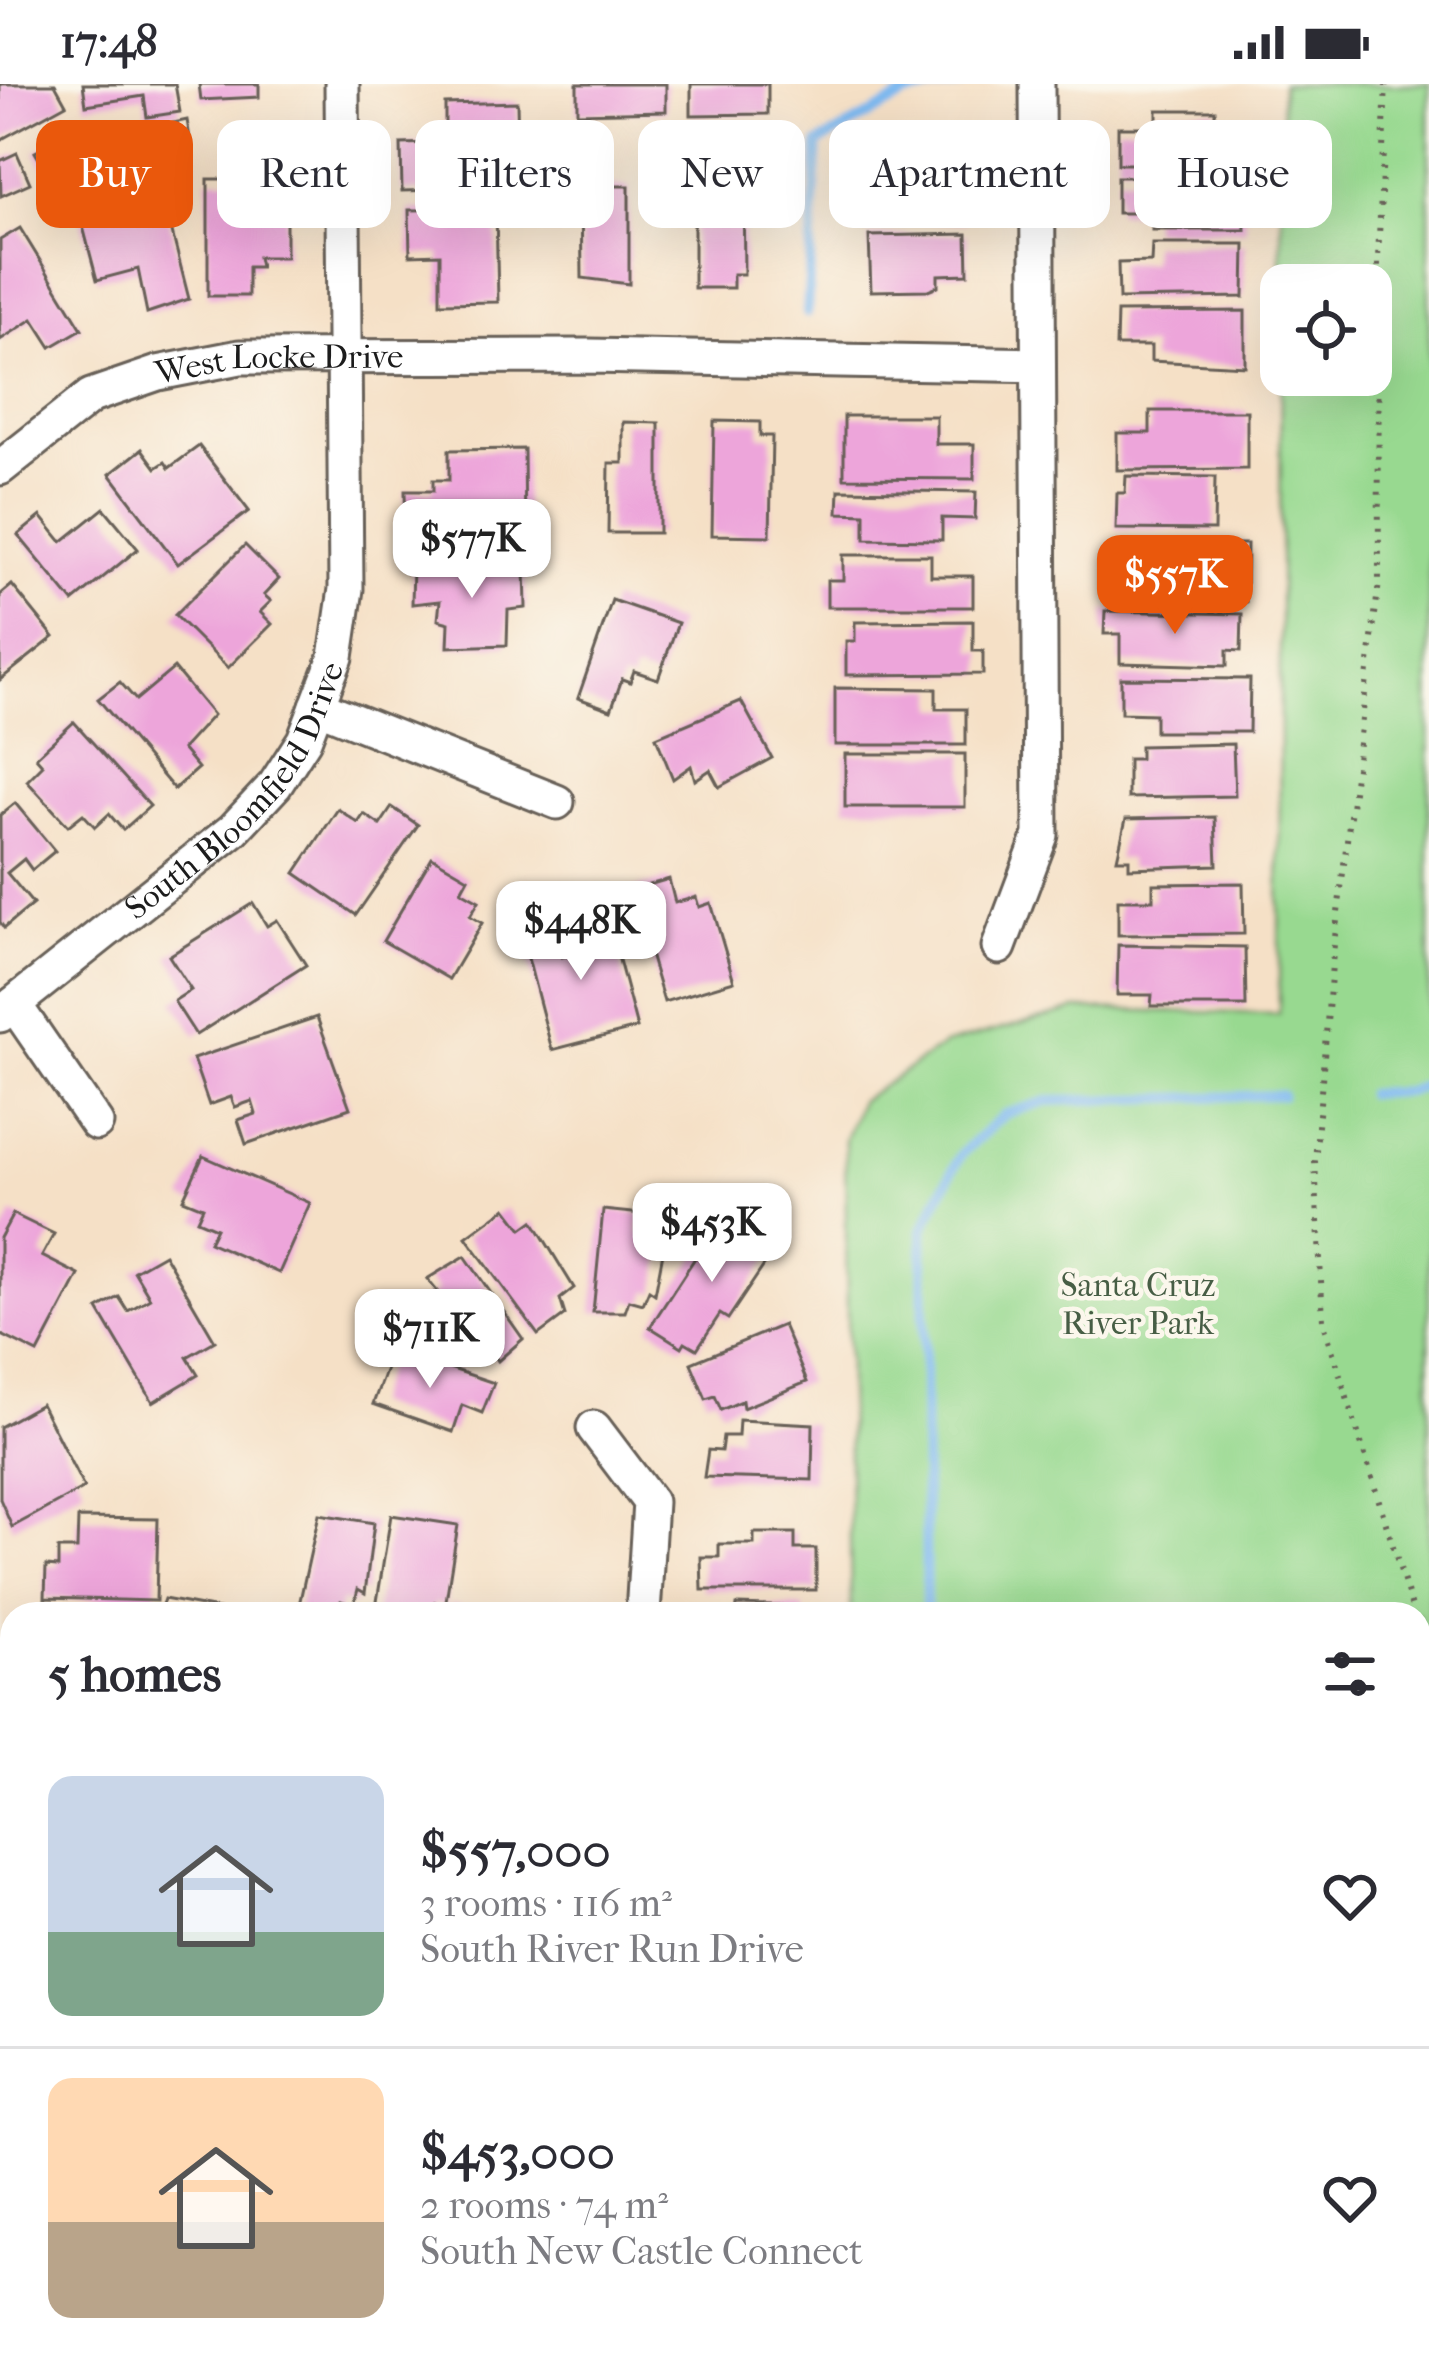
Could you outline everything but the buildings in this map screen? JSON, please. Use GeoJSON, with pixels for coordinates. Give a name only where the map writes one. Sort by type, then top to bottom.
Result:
{"type":"FeatureCollection","features":[{"type":"Feature","properties":{"kind":"street","name":"South Bloomfield Drive"},"geometry":{"type":"LineString","coordinates":[[96,1124],[7,1009],[233,830],[275,785],[304,740],[345,618],[343,84]]}},
{"type":"Feature","properties":{"kind":"street"},"geometry":{"type":"LineString","coordinates":[[999,946],[1041,836],[1037,84]]}},
{"type":"Feature","properties":{"kind":"street","name":"West Locke Drive"},"geometry":{"type":"LineString","coordinates":[[0,468],[91,396],[158,373],[240,357],[590,356],[1038,364]]}},
{"type":"Feature","properties":{"kind":"street"},"geometry":{"type":"LineString","coordinates":[[317,706],[556,802]]}},
{"type":"Feature","properties":{"kind":"street"},"geometry":{"type":"LineString","coordinates":[[594,1428],[650,1502],[645,1602]]}},
{"type":"Feature","properties":{"kind":"path"},"geometry":{"type":"LineString","coordinates":[[1386,84],[1378,258],[1379,582],[1333,952],[1315,1161],[1323,1320],[1410,1602]]}},
{"type":"Feature","properties":{"kind":"green space","name":"Santa Cruz River Park"},"geometry":{"type":"Polygon","coordinates":[[[1282,84],[1429,84],[1429,1602],[851,1602],[845,1140],[860,1101],[944,1045],[1076,1009],[1279,1014],[1281,396],[1392,396],[1392,264],[1281,264],[1281,228],[1332,228],[1332,120],[1282,120],[1282,84]]]}},
{"type":"Feature","properties":{"kind":"waterway"},"geometry":{"type":"LineString","coordinates":[[807,313],[818,144],[907,94],[964,84]]}},
{"type":"Feature","properties":{"kind":"waterway"},"geometry":{"type":"LineString","coordinates":[[1368,1094],[1407,1092],[1429,1084]]}},
{"type":"Feature","properties":{"kind":"waterway"},"geometry":{"type":"LineString","coordinates":[[926,1602],[923,1229],[961,1154],[1005,1114],[1047,1101],[1281,1095]]}}]}
